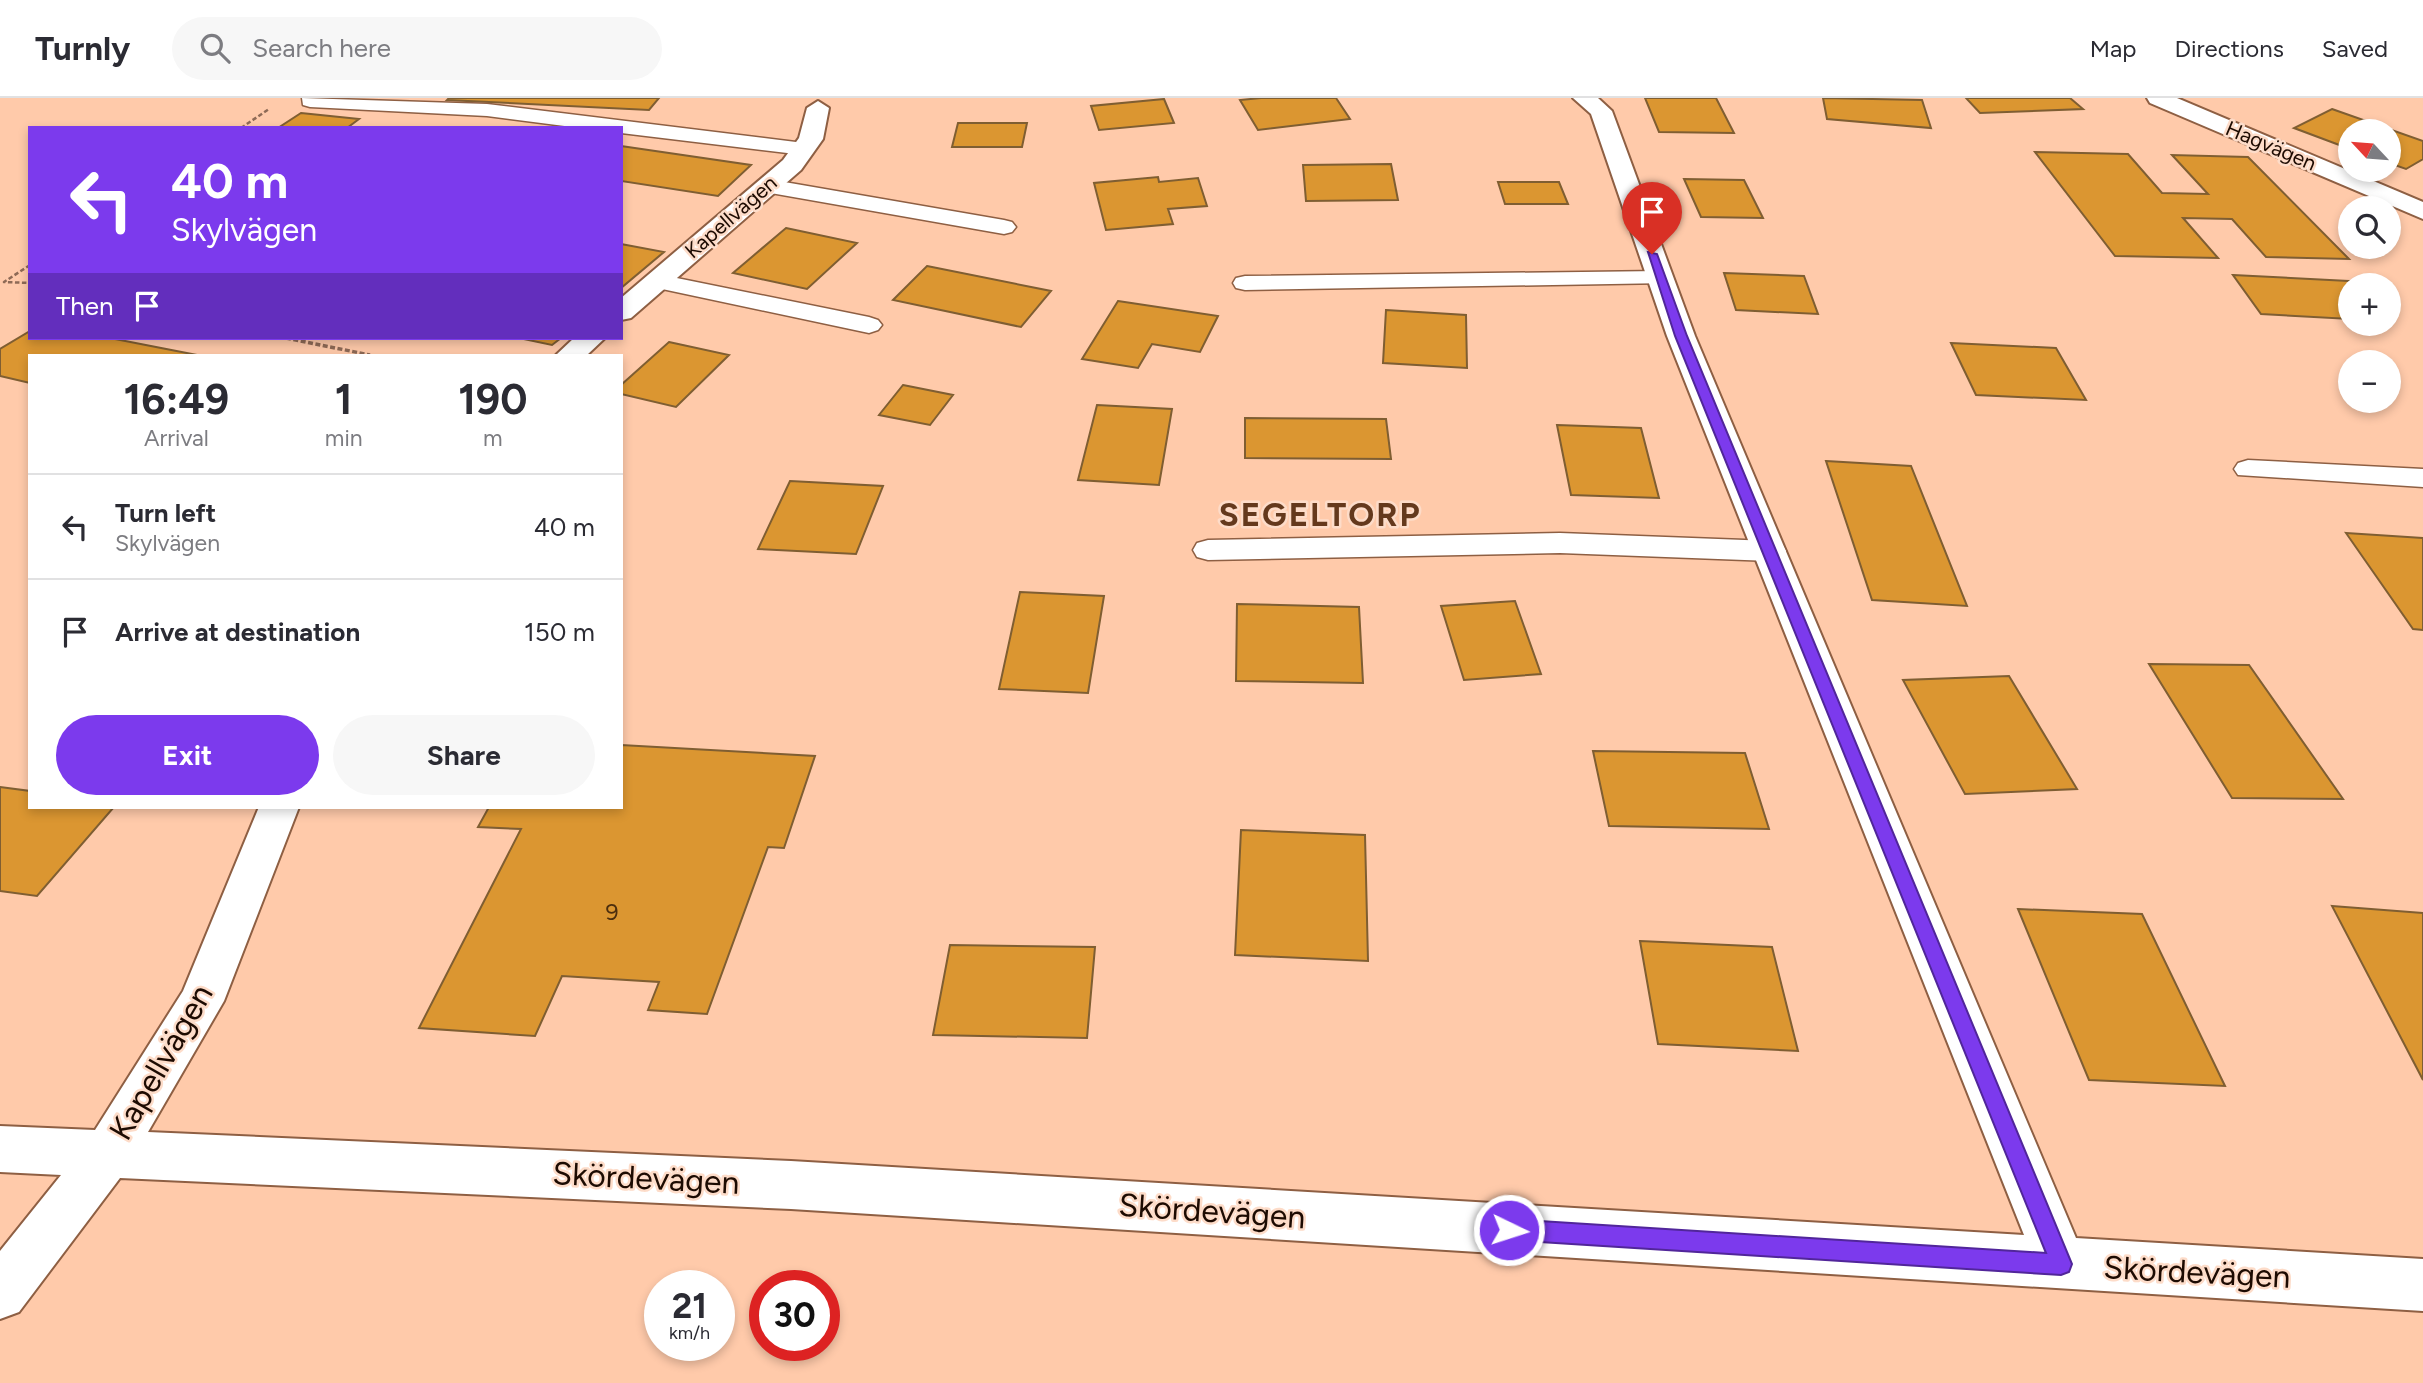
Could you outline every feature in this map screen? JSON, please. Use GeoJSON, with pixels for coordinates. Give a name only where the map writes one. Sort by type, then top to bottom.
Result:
{"type":"FeatureCollection","features":[{"type":"Feature","properties":{"kind":"street"},"geometry":{"type":"LineString","coordinates":[[1584,98],[1601,111],[1681,336],[2061,1264]]}},
{"type":"Feature","properties":{"kind":"street","name":"Hagvägen"},"geometry":{"type":"LineString","coordinates":[[2158,98],[2423,211]]}},
{"type":"Feature","properties":{"kind":"street","name":"Kapellvägen"},"geometry":{"type":"LineString","coordinates":[[623,310],[792,166],[811,139],[818,108]]}},
{"type":"Feature","properties":{"kind":"street"},"geometry":{"type":"LineString","coordinates":[[571,354],[589,340]]}},
{"type":"Feature","properties":{"kind":"street","name":"Kapellvägen"},"geometry":{"type":"LineString","coordinates":[[0,1293],[107,1154],[201,1001],[278,809]]}},
{"type":"Feature","properties":{"kind":"street","name":"Skördevägen"},"geometry":{"type":"LineString","coordinates":[[0,1149],[791,1185],[2423,1284]]}},
{"type":"Feature","properties":{"kind":"lane"},"geometry":{"type":"LineString","coordinates":[[310,101],[487,110],[617,126]]}},
{"type":"Feature","properties":{"kind":"lane"},"geometry":{"type":"LineString","coordinates":[[623,127],[804,149]]}},
{"type":"Feature","properties":{"kind":"lane"},"geometry":{"type":"LineString","coordinates":[[767,186],[1004,227]]}},
{"type":"Feature","properties":{"kind":"lane"},"geometry":{"type":"LineString","coordinates":[[1245,282],[1660,278]]}},
{"type":"Feature","properties":{"kind":"lane"},"geometry":{"type":"LineString","coordinates":[[657,281],[869,325]]}},
{"type":"Feature","properties":{"kind":"lane"},"geometry":{"type":"LineString","coordinates":[[2248,469],[2423,478]]}},
{"type":"Feature","properties":{"kind":"lane"},"geometry":{"type":"LineString","coordinates":[[1208,550],[1367,545],[1666,543],[1771,551]]}},
{"type":"Feature","properties":{"kind":"path"},"geometry":{"type":"LineString","coordinates":[[2,282],[28,266]]}},
{"type":"Feature","properties":{"kind":"path"},"geometry":{"type":"LineString","coordinates":[[2,282],[28,283]]}},
{"type":"Feature","properties":{"kind":"path"},"geometry":{"type":"LineString","coordinates":[[296,340],[364,354]]}},
{"type":"Feature","properties":{"kind":"building"},"geometry":{"type":"Polygon","coordinates":[[[659,98],[649,110],[447,100],[659,98]]]}},
{"type":"Feature","properties":{"kind":"building"},"geometry":{"type":"Polygon","coordinates":[[[1336,98],[1350,119],[1258,130],[1240,100],[1336,98]]]}},
{"type":"Feature","properties":{"kind":"building"},"geometry":{"type":"Polygon","coordinates":[[[1645,98],[1716,98],[1734,133],[1659,132],[1645,98]]]}},
{"type":"Feature","properties":{"kind":"building"},"geometry":{"type":"Polygon","coordinates":[[[1823,98],[1922,100],[1931,128],[1827,119],[1823,98]]]}},
{"type":"Feature","properties":{"kind":"building"},"geometry":{"type":"Polygon","coordinates":[[[1966,98],[2070,98],[2083,109],[1980,113],[1966,98]]]}},
{"type":"Feature","properties":{"kind":"building"},"geometry":{"type":"Polygon","coordinates":[[[1164,99],[1174,123],[1099,130],[1091,106],[1164,99]]]}},
{"type":"Feature","properties":{"kind":"building"},"geometry":{"type":"Polygon","coordinates":[[[2332,109],[2360,119],[2338,119],[2338,144],[2294,128],[2332,109]]]}},
{"type":"Feature","properties":{"kind":"building"},"geometry":{"type":"Polygon","coordinates":[[[301,113],[359,119],[350,126],[281,126],[301,113]]]}},
{"type":"Feature","properties":{"kind":"building"},"geometry":{"type":"Polygon","coordinates":[[[958,123],[1027,123],[1022,147],[952,147],[958,123]]]}},
{"type":"Feature","properties":{"kind":"building"},"geometry":{"type":"Polygon","coordinates":[[[2401,133],[2423,141],[2423,159],[2406,169],[2401,167],[2401,133]]]}},
{"type":"Feature","properties":{"kind":"building"},"geometry":{"type":"Polygon","coordinates":[[[623,146],[751,165],[718,196],[623,181],[623,146]]]}},
{"type":"Feature","properties":{"kind":"building"},"geometry":{"type":"Polygon","coordinates":[[[2035,152],[2128,154],[2162,193],[2208,194],[2172,155],[2248,157],[2338,248],[2338,259],[2266,257],[2232,219],[2183,218],[2218,258],[2115,256],[2035,152]]]}},
{"type":"Feature","properties":{"kind":"building"},"geometry":{"type":"Polygon","coordinates":[[[1391,164],[1398,200],[1306,201],[1303,165],[1391,164]]]}},
{"type":"Feature","properties":{"kind":"building"},"geometry":{"type":"Polygon","coordinates":[[[1158,177],[1159,182],[1198,178],[1207,206],[1168,209],[1173,224],[1106,230],[1094,183],[1158,177]]]}},
{"type":"Feature","properties":{"kind":"building"},"geometry":{"type":"Polygon","coordinates":[[[1684,179],[1744,180],[1763,218],[1701,217],[1684,179]]]}},
{"type":"Feature","properties":{"kind":"building"},"geometry":{"type":"Polygon","coordinates":[[[1498,182],[1559,182],[1568,204],[1505,204],[1498,182]]]}},
{"type":"Feature","properties":{"kind":"building"},"geometry":{"type":"Polygon","coordinates":[[[786,228],[857,243],[807,289],[733,273],[786,228]]]}},
{"type":"Feature","properties":{"kind":"building"},"geometry":{"type":"Polygon","coordinates":[[[623,244],[664,252],[623,286],[623,244]]]}},
{"type":"Feature","properties":{"kind":"building"},"geometry":{"type":"Polygon","coordinates":[[[927,266],[1051,291],[1021,327],[893,300],[927,266]]]}},
{"type":"Feature","properties":{"kind":"building"},"geometry":{"type":"Polygon","coordinates":[[[1724,273],[1804,276],[1818,314],[1736,310],[1724,273]]]}},
{"type":"Feature","properties":{"kind":"building"},"geometry":{"type":"Polygon","coordinates":[[[2233,275],[2338,280],[2338,318],[2261,314],[2233,275]]]}},
{"type":"Feature","properties":{"kind":"building"},"geometry":{"type":"Polygon","coordinates":[[[1118,301],[1218,316],[1200,352],[1152,344],[1138,368],[1082,359],[1118,301]]]}},
{"type":"Feature","properties":{"kind":"building"},"geometry":{"type":"Polygon","coordinates":[[[1386,310],[1466,315],[1467,368],[1383,363],[1386,310]]]}},
{"type":"Feature","properties":{"kind":"building"},"geometry":{"type":"Polygon","coordinates":[[[28,332],[28,340],[120,340],[192,354],[28,354],[28,383],[0,376],[0,349],[28,332]]]}},
{"type":"Feature","properties":{"kind":"building"},"geometry":{"type":"Polygon","coordinates":[[[528,340],[558,340],[552,345],[528,340]]]}},
{"type":"Feature","properties":{"kind":"building"},"geometry":{"type":"Polygon","coordinates":[[[669,342],[729,355],[676,407],[623,394],[623,383],[669,342]]]}},
{"type":"Feature","properties":{"kind":"building"},"geometry":{"type":"Polygon","coordinates":[[[1951,343],[2056,348],[2086,400],[1976,395],[1951,343]]]}},
{"type":"Feature","properties":{"kind":"building"},"geometry":{"type":"Polygon","coordinates":[[[903,385],[953,395],[930,425],[879,415],[903,385]]]}},
{"type":"Feature","properties":{"kind":"building"},"geometry":{"type":"Polygon","coordinates":[[[1097,405],[1172,409],[1159,485],[1078,480],[1097,405]]]}},
{"type":"Feature","properties":{"kind":"building"},"geometry":{"type":"Polygon","coordinates":[[[1245,418],[1386,419],[1391,459],[1245,458],[1245,418]]]}},
{"type":"Feature","properties":{"kind":"building"},"geometry":{"type":"Polygon","coordinates":[[[1557,425],[1641,428],[1659,498],[1571,495],[1557,425]]]}},
{"type":"Feature","properties":{"kind":"building"},"geometry":{"type":"Polygon","coordinates":[[[1826,461],[1911,466],[1967,606],[1872,600],[1826,461]]]}},
{"type":"Feature","properties":{"kind":"building"},"geometry":{"type":"Polygon","coordinates":[[[790,481],[883,486],[856,554],[758,549],[790,481]]]}},
{"type":"Feature","properties":{"kind":"building"},"geometry":{"type":"Polygon","coordinates":[[[2346,533],[2423,538],[2423,630],[2413,629],[2346,533]]]}},
{"type":"Feature","properties":{"kind":"building"},"geometry":{"type":"Polygon","coordinates":[[[1020,592],[1104,596],[1088,693],[999,689],[1020,592]]]}},
{"type":"Feature","properties":{"kind":"building"},"geometry":{"type":"Polygon","coordinates":[[[1515,601],[1541,674],[1464,680],[1441,606],[1515,601]]]}},
{"type":"Feature","properties":{"kind":"building"},"geometry":{"type":"Polygon","coordinates":[[[1237,604],[1359,607],[1363,683],[1236,681],[1237,604]]]}},
{"type":"Feature","properties":{"kind":"building"},"geometry":{"type":"Polygon","coordinates":[[[2149,664],[2249,665],[2343,799],[2232,798],[2149,664]]]}},
{"type":"Feature","properties":{"kind":"building"},"geometry":{"type":"Polygon","coordinates":[[[2009,676],[2077,789],[1965,794],[1903,680],[2009,676]]]}},
{"type":"Feature","properties":{"kind":"building"},"geometry":{"type":"Polygon","coordinates":[[[623,745],[815,756],[784,848],[768,847],[707,1014],[648,1010],[659,982],[562,976],[535,1036],[419,1028],[521,829],[478,827],[488,809],[623,809],[623,745]]]}},
{"type":"Feature","properties":{"kind":"building"},"geometry":{"type":"Polygon","coordinates":[[[1593,751],[1745,753],[1769,829],[1609,826],[1593,751]]]}},
{"type":"Feature","properties":{"kind":"building"},"geometry":{"type":"Polygon","coordinates":[[[0,787],[28,791],[28,809],[112,809],[37,896],[0,891],[0,787]]]}},
{"type":"Feature","properties":{"kind":"building"},"geometry":{"type":"Polygon","coordinates":[[[1241,830],[1365,835],[1368,961],[1235,955],[1241,830]]]}},
{"type":"Feature","properties":{"kind":"building"},"geometry":{"type":"Polygon","coordinates":[[[2332,906],[2423,913],[2423,1080],[2332,906]]]}},
{"type":"Feature","properties":{"kind":"building"},"geometry":{"type":"Polygon","coordinates":[[[2018,909],[2142,914],[2225,1086],[2089,1080],[2018,909]]]}},
{"type":"Feature","properties":{"kind":"building"},"geometry":{"type":"Polygon","coordinates":[[[1640,941],[1772,947],[1798,1051],[1658,1044],[1640,941]]]}},
{"type":"Feature","properties":{"kind":"building"},"geometry":{"type":"Polygon","coordinates":[[[950,945],[1095,947],[1087,1038],[933,1035],[950,945]]]}},
{"type":"Feature","properties":{"kind":"district","name":"SEGELTORP"},"geometry":{"type":"Point","coordinates":[1320,514]}},
{"type":"Feature","properties":{"kind":"route"},"geometry":{"type":"LineString","coordinates":[[1509,1230],[2061,1264],[1681,336],[1652,254]]}}]}
